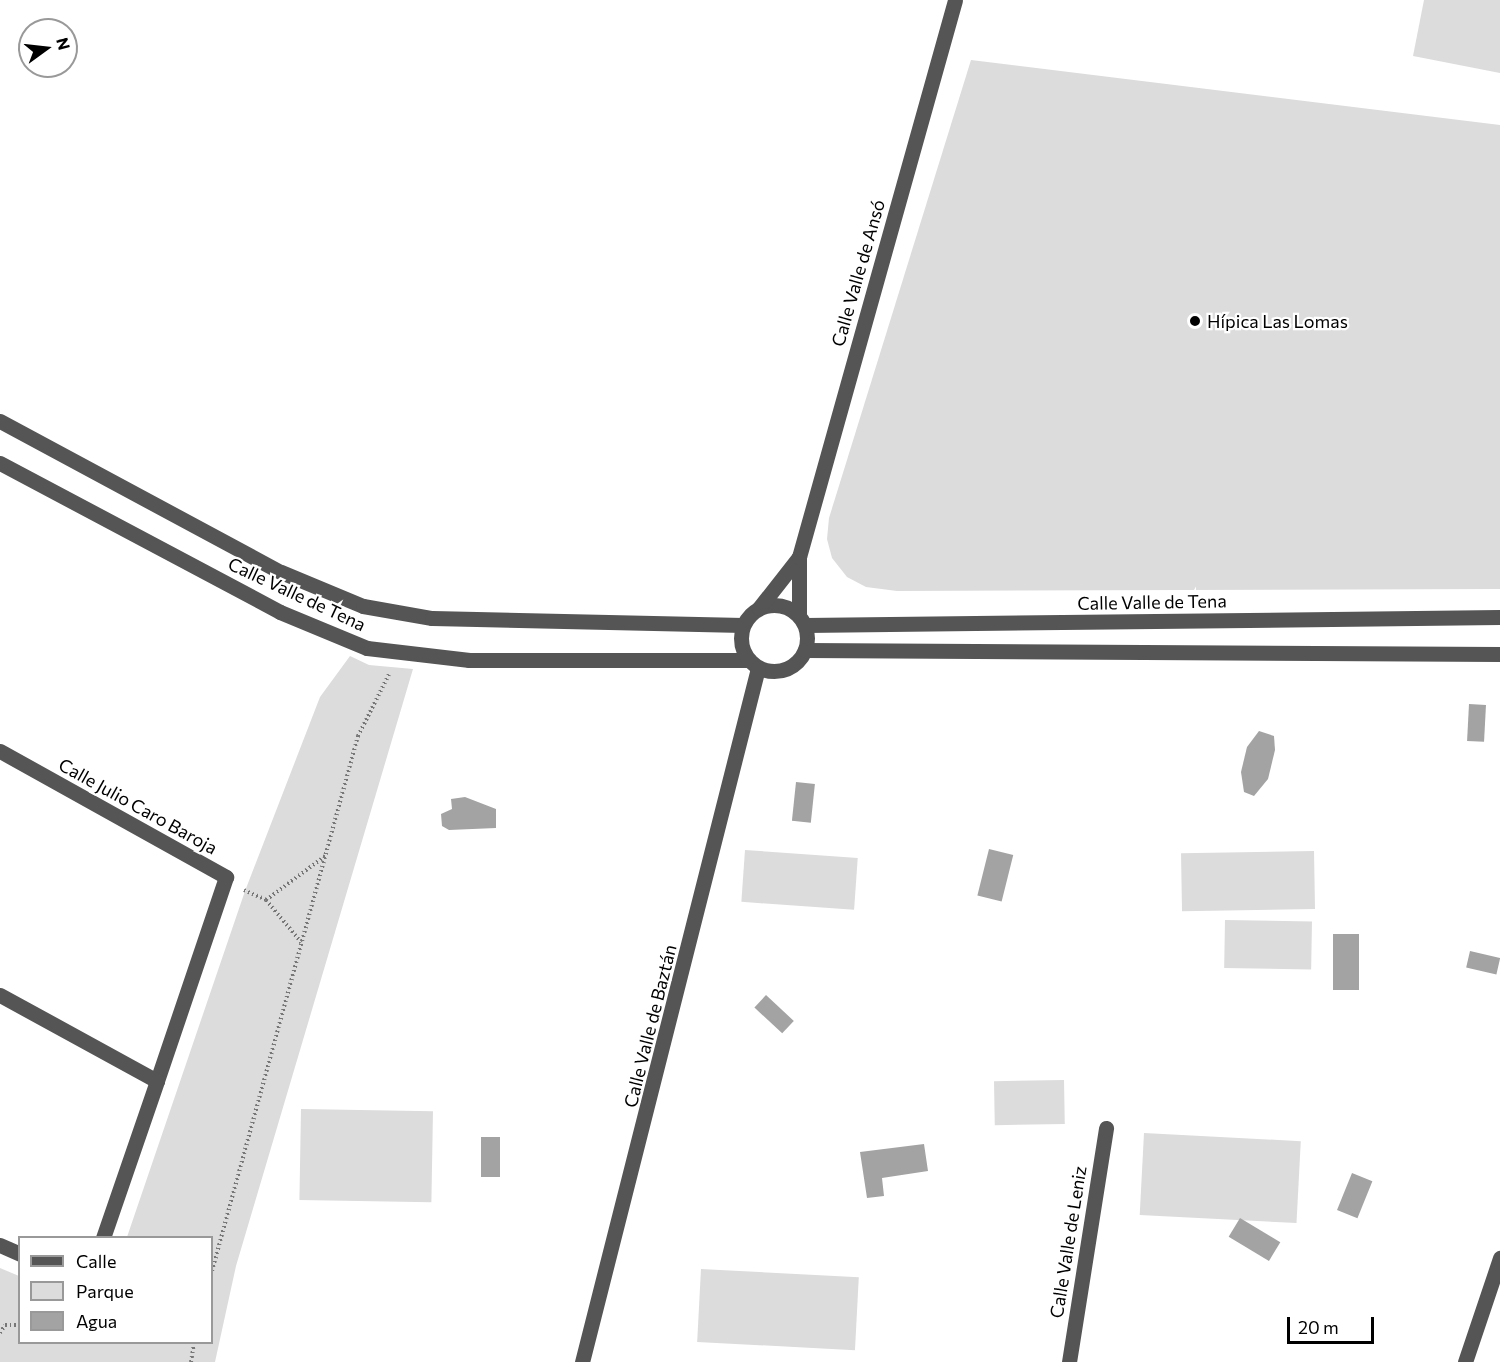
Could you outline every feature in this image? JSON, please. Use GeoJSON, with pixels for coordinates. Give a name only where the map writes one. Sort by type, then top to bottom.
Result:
{"type":"FeatureCollection","features":[{"type":"Feature","properties":{"kind":"street","name":"Calle Valle de Ansó"},"geometry":{"type":"LineString","coordinates":[[802,620],[799,557],[955,0]]}},
{"type":"Feature","properties":{"kind":"street","name":"Calle Valle de Tena"},"geometry":{"type":"LineString","coordinates":[[0,421],[281,572],[363,606],[432,618],[743,625]]}},
{"type":"Feature","properties":{"kind":"street","name":"Calle Valle de Tena"},"geometry":{"type":"LineString","coordinates":[[0,463],[280,612],[367,648],[469,660],[753,664]]}},
{"type":"Feature","properties":{"kind":"street","name":"Calle Valle de Ansó"},"geometry":{"type":"LineString","coordinates":[[759,608],[799,557]]}},
{"type":"Feature","properties":{"kind":"street"},"geometry":{"type":"LineString","coordinates":[[806,650],[802,620],[780,605],[759,608],[743,625],[741,643],[753,664],[780,671],[791,667],[806,650],[1500,654]]}},
{"type":"Feature","properties":{"kind":"street","name":"Calle Valle de Tena"},"geometry":{"type":"LineString","coordinates":[[802,620],[1500,617]]}},
{"type":"Feature","properties":{"kind":"street","name":"Calle Valle de Baztán"},"geometry":{"type":"LineString","coordinates":[[582,1362],[753,699],[753,664]]}},
{"type":"Feature","properties":{"kind":"street","name":"Calle Valle de Baztán"},"geometry":{"type":"LineString","coordinates":[[753,699],[780,671]]}},
{"type":"Feature","properties":{"kind":"street","name":"Calle Julio Caro Baroja"},"geometry":{"type":"LineString","coordinates":[[0,751],[225,877],[104,1236]]}},
{"type":"Feature","properties":{"kind":"street"},"geometry":{"type":"LineString","coordinates":[[0,996],[157,1082]]}},
{"type":"Feature","properties":{"kind":"street","name":"Calle Valle de Leniz"},"geometry":{"type":"LineString","coordinates":[[1069,1362],[1106,1128]]}},
{"type":"Feature","properties":{"kind":"street"},"geometry":{"type":"LineString","coordinates":[[0,1245],[18,1253]]}},
{"type":"Feature","properties":{"kind":"street"},"geometry":{"type":"LineString","coordinates":[[1465,1362],[1500,1258]]}},
{"type":"Feature","properties":{"kind":"path"},"geometry":{"type":"LineString","coordinates":[[213,1267],[358,736],[402,652]]}},
{"type":"Feature","properties":{"kind":"path"},"geometry":{"type":"LineString","coordinates":[[266,900],[326,855]]}},
{"type":"Feature","properties":{"kind":"path"},"geometry":{"type":"LineString","coordinates":[[225,877],[266,900],[302,942]]}},
{"type":"Feature","properties":{"kind":"path"},"geometry":{"type":"LineString","coordinates":[[0,1333],[5,1325],[18,1325]]}},
{"type":"Feature","properties":{"kind":"path"},"geometry":{"type":"LineString","coordinates":[[191,1362],[194,1344]]}},
{"type":"Feature","properties":{"kind":"green space"},"geometry":{"type":"Polygon","coordinates":[[[1424,0],[1500,0],[1500,73],[1413,56],[1424,0]]]}},
{"type":"Feature","properties":{"kind":"green space","name":"Hípica Las Lomas"},"geometry":{"type":"Polygon","coordinates":[[[971,60],[1500,125],[1500,589],[897,591],[866,587],[847,577],[832,558],[827,539],[829,518],[971,60]]]}},
{"type":"Feature","properties":{"kind":"green space"},"geometry":{"type":"Polygon","coordinates":[[[350,656],[369,665],[413,669],[236,1266],[215,1362],[0,1362],[0,1268],[18,1276],[18,1344],[213,1344],[213,1236],[127,1236],[245,891],[320,697],[350,656]]]}},
{"type":"Feature","properties":{"kind":"green space"},"geometry":{"type":"Polygon","coordinates":[[[745,850],[858,858],[854,910],[741,902],[745,850]]]}},
{"type":"Feature","properties":{"kind":"green space"},"geometry":{"type":"Polygon","coordinates":[[[1314,851],[1315,909],[1182,911],[1181,853],[1314,851]]]}},
{"type":"Feature","properties":{"kind":"green space"},"geometry":{"type":"Polygon","coordinates":[[[1225,920],[1312,922],[1311,970],[1224,968],[1225,920]]]}},
{"type":"Feature","properties":{"kind":"green space"},"geometry":{"type":"Polygon","coordinates":[[[1064,1080],[1065,1124],[995,1125],[994,1081],[1064,1080]]]}},
{"type":"Feature","properties":{"kind":"green space"},"geometry":{"type":"Polygon","coordinates":[[[301,1109],[433,1111],[431,1202],[299,1200],[301,1109]]]}},
{"type":"Feature","properties":{"kind":"green space"},"geometry":{"type":"Polygon","coordinates":[[[1144,1133],[1301,1141],[1296,1223],[1140,1215],[1144,1133]]]}},
{"type":"Feature","properties":{"kind":"green space"},"geometry":{"type":"Polygon","coordinates":[[[701,1269],[859,1277],[855,1350],[697,1342],[701,1269]]]}},
{"type":"Feature","properties":{"kind":"water"},"geometry":{"type":"Polygon","coordinates":[[[1469,704],[1486,705],[1484,742],[1467,741],[1469,704]]]}},
{"type":"Feature","properties":{"kind":"water"},"geometry":{"type":"Polygon","coordinates":[[[1259,731],[1274,736],[1275,750],[1268,779],[1254,796],[1244,792],[1241,772],[1247,747],[1259,731]]]}},
{"type":"Feature","properties":{"kind":"water"},"geometry":{"type":"Polygon","coordinates":[[[796,782],[815,784],[811,823],[792,821],[796,782]]]}},
{"type":"Feature","properties":{"kind":"water"},"geometry":{"type":"Polygon","coordinates":[[[465,797],[496,809],[496,828],[449,830],[442,826],[441,814],[452,809],[451,799],[465,797]]]}},
{"type":"Feature","properties":{"kind":"water"},"geometry":{"type":"Polygon","coordinates":[[[989,849],[1013,855],[1002,902],[977,896],[989,849]]]}},
{"type":"Feature","properties":{"kind":"water"},"geometry":{"type":"Polygon","coordinates":[[[1333,934],[1359,934],[1359,990],[1333,990],[1333,934]]]}},
{"type":"Feature","properties":{"kind":"water"},"geometry":{"type":"Polygon","coordinates":[[[1470,951],[1500,958],[1496,975],[1466,968],[1470,951]]]}},
{"type":"Feature","properties":{"kind":"water"},"geometry":{"type":"Polygon","coordinates":[[[766,995],[794,1021],[782,1033],[754,1007],[766,995]]]}},
{"type":"Feature","properties":{"kind":"water"},"geometry":{"type":"Polygon","coordinates":[[[481,1137],[500,1137],[500,1177],[481,1177],[481,1137]]]}},
{"type":"Feature","properties":{"kind":"water"},"geometry":{"type":"Polygon","coordinates":[[[924,1144],[928,1171],[882,1178],[884,1196],[867,1198],[860,1152],[924,1144]]]}},
{"type":"Feature","properties":{"kind":"water"},"geometry":{"type":"Polygon","coordinates":[[[1352,1173],[1372,1181],[1357,1218],[1337,1210],[1352,1173]]]}},
{"type":"Feature","properties":{"kind":"water"},"geometry":{"type":"Polygon","coordinates":[[[1240,1218],[1280,1242],[1269,1261],[1229,1237],[1240,1218]]]}},
{"type":"Feature","properties":{"kind":"place","name":"Hípica Las Lomas"},"geometry":{"type":"Point","coordinates":[1195,321]}}]}
